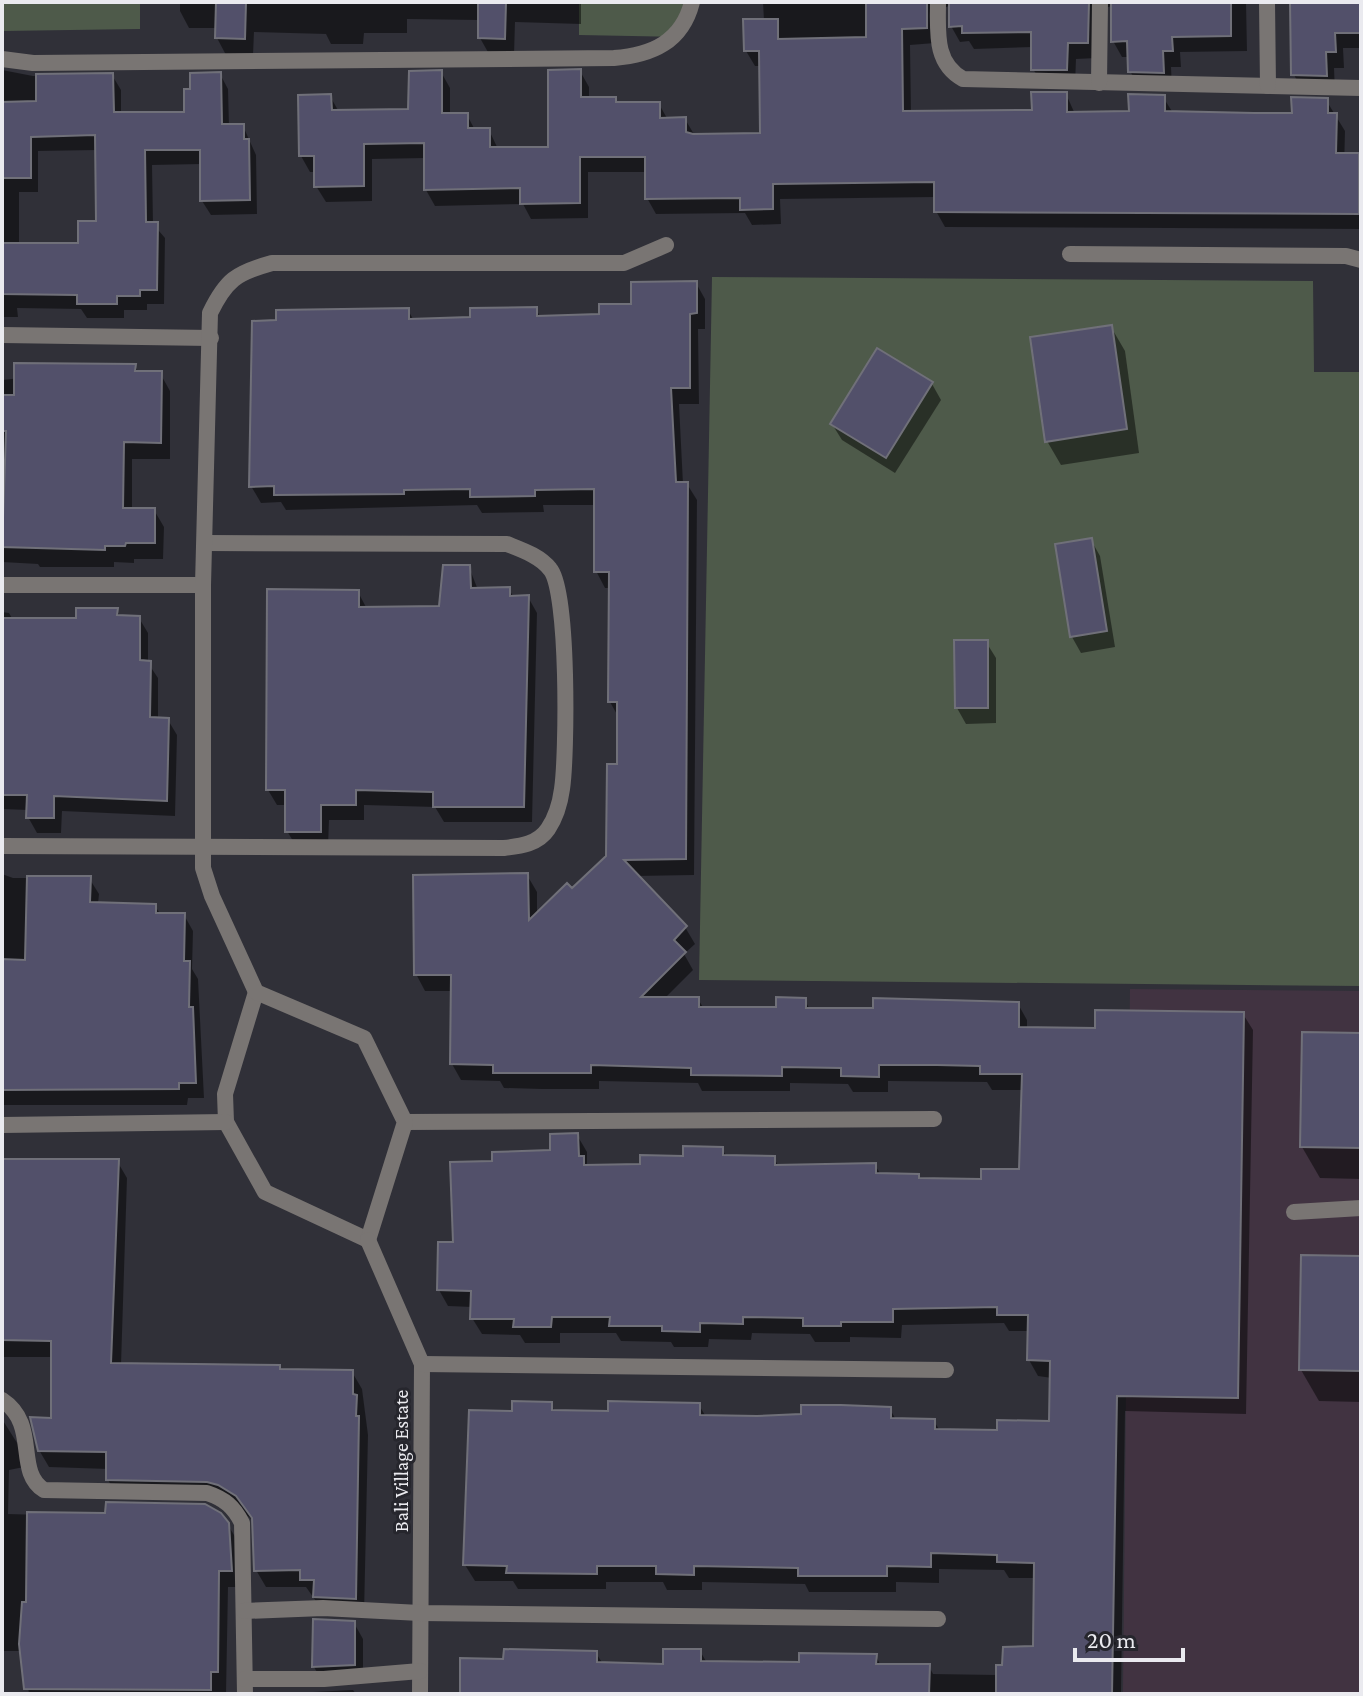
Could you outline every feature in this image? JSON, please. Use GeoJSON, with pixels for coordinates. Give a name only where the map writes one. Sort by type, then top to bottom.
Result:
{"type":"FeatureCollection","features":[{"type":"Feature","properties":{"kind":"street"},"geometry":{"type":"LineString","coordinates":[[2,59],[33,63],[614,58],[645,55],[665,45],[679,32],[692,2]]}},
{"type":"Feature","properties":{"kind":"street"},"geometry":{"type":"LineString","coordinates":[[938,2],[941,59],[949,71],[963,79],[1361,88]]}},
{"type":"Feature","properties":{"kind":"street"},"geometry":{"type":"LineString","coordinates":[[1099,83],[1100,2]]}},
{"type":"Feature","properties":{"kind":"street"},"geometry":{"type":"LineString","coordinates":[[1267,2],[1268,86]]}},
{"type":"Feature","properties":{"kind":"street"},"geometry":{"type":"LineString","coordinates":[[256,992],[364,1038],[405,1122],[368,1240],[265,1192],[226,1122],[225,1094],[256,992],[212,896],[203,868],[202,849],[203,585],[210,313],[224,286],[244,271],[272,263],[624,263],[666,245]]}},
{"type":"Feature","properties":{"kind":"street"},"geometry":{"type":"LineString","coordinates":[[1070,254],[1346,256],[1361,260]]}},
{"type":"Feature","properties":{"kind":"street"},"geometry":{"type":"LineString","coordinates":[[2,335],[211,338]]}},
{"type":"Feature","properties":{"kind":"street"},"geometry":{"type":"LineString","coordinates":[[2,846],[504,848],[528,845],[546,833],[557,812],[563,785],[565,682],[556,580],[550,568],[507,544],[206,543]]}},
{"type":"Feature","properties":{"kind":"street"},"geometry":{"type":"LineString","coordinates":[[2,585],[203,585]]}},
{"type":"Feature","properties":{"kind":"street"},"geometry":{"type":"LineString","coordinates":[[405,1122],[934,1119]]}},
{"type":"Feature","properties":{"kind":"street"},"geometry":{"type":"LineString","coordinates":[[2,1125],[226,1122]]}},
{"type":"Feature","properties":{"kind":"street"},"geometry":{"type":"LineString","coordinates":[[1294,1212],[1361,1208]]}},
{"type":"Feature","properties":{"kind":"street","name":"Bali Village Estate"},"geometry":{"type":"LineString","coordinates":[[368,1240],[422,1364],[420,1694]]}},
{"type":"Feature","properties":{"kind":"street"},"geometry":{"type":"LineString","coordinates":[[422,1364],[946,1370]]}},
{"type":"Feature","properties":{"kind":"street"},"geometry":{"type":"LineString","coordinates":[[2,1400],[21,1417],[29,1449],[29,1473],[32,1482],[44,1490],[207,1493],[229,1504],[242,1523],[245,1686],[420,1671]]}},
{"type":"Feature","properties":{"kind":"street"},"geometry":{"type":"LineString","coordinates":[[244,1611],[323,1608],[420,1613],[938,1619]]}},
{"type":"Feature","properties":{"kind":"shaded area"},"geometry":{"type":"Polygon","coordinates":[[[1130,989],[1361,991],[1361,1694],[1123,1694],[1130,989]]]}},
{"type":"Feature","properties":{"kind":"green space"},"geometry":{"type":"Polygon","coordinates":[[[2,2],[140,2],[140,29],[2,31],[2,2]]]}},
{"type":"Feature","properties":{"kind":"green space"},"geometry":{"type":"Polygon","coordinates":[[[579,2],[683,2],[683,37],[579,35],[579,2]]]}},
{"type":"Feature","properties":{"kind":"green space"},"geometry":{"type":"Polygon","coordinates":[[[712,277],[1313,281],[1314,372],[1361,372],[1361,986],[699,980],[712,277]]]}},
{"type":"Feature","properties":{"kind":"building"},"geometry":{"type":"Polygon","coordinates":[[[216,2],[246,2],[245,39],[215,38],[216,2]]]}},
{"type":"Feature","properties":{"kind":"building"},"geometry":{"type":"Polygon","coordinates":[[[478,2],[506,2],[505,39],[478,38],[478,2]]]}},
{"type":"Feature","properties":{"kind":"building"},"geometry":{"type":"Polygon","coordinates":[[[866,2],[927,2],[927,28],[902,29],[903,111],[1032,110],[1031,92],[1067,92],[1067,112],[1129,111],[1128,94],[1165,95],[1165,111],[1254,113],[1292,113],[1291,97],[1328,98],[1328,113],[1337,113],[1336,153],[1359,153],[1359,214],[934,212],[934,182],[773,184],[773,209],[740,210],[740,198],[645,199],[645,157],[580,157],[580,203],[520,204],[520,188],[424,190],[424,143],[364,144],[364,186],[314,187],[314,156],[299,156],[298,95],[331,94],[332,110],[408,109],[409,71],[442,70],[442,113],[468,113],[468,128],[490,128],[490,147],[548,147],[548,70],[581,69],[581,97],[616,97],[616,102],[660,102],[660,118],[686,117],[686,132],[760,133],[759,51],[744,51],[743,19],[778,19],[778,39],[866,37],[866,2]]]}},
{"type":"Feature","properties":{"kind":"building"},"geometry":{"type":"Polygon","coordinates":[[[949,2],[1089,2],[1088,43],[1068,43],[1067,70],[1031,70],[1031,32],[962,33],[962,26],[949,27],[949,2]]]}},
{"type":"Feature","properties":{"kind":"building"},"geometry":{"type":"Polygon","coordinates":[[[1111,2],[1231,2],[1231,36],[1172,37],[1173,51],[1163,51],[1164,73],[1128,72],[1127,41],[1111,42],[1111,2]]]}},
{"type":"Feature","properties":{"kind":"building"},"geometry":{"type":"Polygon","coordinates":[[[1290,2],[1361,2],[1361,33],[1335,33],[1336,52],[1326,52],[1327,76],[1291,75],[1290,2]]]}},
{"type":"Feature","properties":{"kind":"building"},"geometry":{"type":"Polygon","coordinates":[[[221,72],[222,124],[244,124],[244,139],[249,139],[250,200],[200,201],[200,150],[145,150],[146,222],[158,222],[157,290],[140,290],[140,296],[117,296],[117,304],[77,304],[77,295],[2,294],[2,243],[78,243],[78,221],[96,221],[95,135],[31,137],[31,178],[2,178],[2,102],[36,101],[36,74],[113,73],[114,112],[184,112],[184,89],[190,89],[190,73],[221,72]]]}},
{"type":"Feature","properties":{"kind":"building"},"geometry":{"type":"Polygon","coordinates":[[[697,281],[697,313],[690,314],[690,388],[671,388],[676,482],[688,482],[686,859],[624,860],[687,926],[674,940],[686,952],[641,997],[699,997],[699,1007],[776,1007],[776,997],[806,998],[806,1008],[873,1008],[873,998],[1019,1002],[1019,1027],[1095,1028],[1095,1010],[1244,1012],[1238,1398],[1117,1396],[1112,1694],[996,1694],[996,1665],[1002,1665],[1003,1647],[1033,1646],[1034,1563],[997,1562],[997,1555],[931,1553],[931,1567],[887,1566],[887,1576],[798,1576],[798,1568],[694,1566],[694,1575],[656,1574],[656,1566],[597,1566],[597,1574],[506,1573],[507,1566],[463,1565],[469,1410],[512,1411],[512,1401],[552,1402],[552,1410],[608,1411],[608,1401],[700,1403],[700,1415],[757,1416],[801,1414],[801,1405],[841,1405],[891,1407],[891,1418],[935,1419],[935,1429],[997,1430],[997,1420],[1049,1421],[1050,1361],[1027,1360],[1028,1315],[997,1315],[997,1307],[893,1309],[893,1322],[841,1322],[841,1326],[803,1326],[803,1318],[743,1317],[743,1324],[700,1323],[700,1332],[662,1331],[662,1326],[609,1326],[610,1317],[552,1317],[551,1327],[513,1327],[514,1319],[470,1319],[471,1291],[437,1290],[438,1242],[453,1242],[450,1162],[492,1161],[492,1152],[550,1150],[550,1134],[578,1133],[579,1156],[584,1156],[584,1165],[640,1164],[640,1155],[683,1156],[683,1146],[723,1147],[723,1155],[775,1156],[775,1165],[876,1163],[876,1173],[919,1174],[919,1178],[981,1179],[981,1169],[1019,1169],[1022,1074],[980,1074],[980,1066],[937,1065],[879,1065],[879,1077],[841,1076],[841,1068],[782,1067],[782,1076],[691,1075],[691,1068],[591,1065],[591,1073],[493,1073],[493,1065],[450,1064],[451,975],[414,975],[413,875],[528,873],[529,920],[567,883],[572,888],[606,856],[607,764],[617,764],[617,702],[608,702],[609,572],[594,572],[594,489],[535,490],[535,496],[470,497],[470,489],[404,490],[404,494],[274,495],[274,486],[249,487],[252,321],[276,320],[276,310],[409,308],[409,319],[470,317],[470,308],[537,307],[537,316],[599,314],[599,304],[631,304],[631,282],[697,281]]]}},
{"type":"Feature","properties":{"kind":"building"},"geometry":{"type":"Polygon","coordinates":[[[1112,325],[1127,429],[1045,442],[1030,337],[1112,325]]]}},
{"type":"Feature","properties":{"kind":"building"},"geometry":{"type":"Polygon","coordinates":[[[877,348],[933,382],[886,458],[830,424],[877,348]]]}},
{"type":"Feature","properties":{"kind":"building"},"geometry":{"type":"Polygon","coordinates":[[[14,363],[136,364],[135,371],[162,371],[161,443],[124,442],[123,508],[155,508],[155,543],[126,543],[125,546],[105,546],[105,550],[2,547],[6,431],[2,431],[2,395],[14,395],[14,363]]]}},
{"type":"Feature","properties":{"kind":"building"},"geometry":{"type":"Polygon","coordinates":[[[1092,538],[1107,631],[1070,637],[1055,544],[1092,538]]]}},
{"type":"Feature","properties":{"kind":"building"},"geometry":{"type":"Polygon","coordinates":[[[443,565],[470,565],[471,588],[510,587],[510,596],[529,595],[524,807],[433,807],[433,792],[356,790],[356,805],[321,805],[321,832],[285,832],[285,790],[266,790],[267,589],[359,590],[359,607],[439,606],[443,565]]]}},
{"type":"Feature","properties":{"kind":"building"},"geometry":{"type":"Polygon","coordinates":[[[76,608],[118,608],[117,615],[140,616],[140,660],[151,661],[150,717],[169,718],[167,801],[54,796],[54,818],[26,818],[27,795],[2,795],[2,618],[76,618],[76,608]]]}},
{"type":"Feature","properties":{"kind":"building"},"geometry":{"type":"Polygon","coordinates":[[[954,640],[988,640],[988,708],[955,708],[954,640]]]}},
{"type":"Feature","properties":{"kind":"building"},"geometry":{"type":"Polygon","coordinates":[[[27,876],[91,876],[90,902],[156,904],[156,913],[185,913],[184,961],[190,961],[189,1007],[193,1007],[196,1083],[179,1083],[179,1089],[2,1090],[2,959],[25,960],[27,876]]]}},
{"type":"Feature","properties":{"kind":"building"},"geometry":{"type":"Polygon","coordinates":[[[1302,1032],[1361,1033],[1361,1148],[1300,1147],[1302,1032]]]}},
{"type":"Feature","properties":{"kind":"building"},"geometry":{"type":"Polygon","coordinates":[[[2,1159],[119,1159],[111,1363],[280,1365],[280,1369],[353,1370],[353,1394],[357,1395],[356,1416],[359,1416],[356,1599],[313,1597],[314,1580],[300,1580],[300,1570],[254,1571],[252,1518],[236,1496],[218,1485],[207,1482],[106,1480],[106,1452],[38,1451],[30,1417],[51,1418],[51,1341],[2,1340],[2,1159]]]}},
{"type":"Feature","properties":{"kind":"building"},"geometry":{"type":"Polygon","coordinates":[[[1301,1255],[1361,1256],[1361,1371],[1299,1370],[1301,1255]]]}},
{"type":"Feature","properties":{"kind":"building"},"geometry":{"type":"Polygon","coordinates":[[[106,1502],[205,1504],[221,1513],[229,1523],[232,1571],[219,1571],[218,1672],[211,1672],[211,1690],[24,1689],[19,1644],[22,1602],[26,1602],[27,1512],[105,1513],[106,1502]]]}},
{"type":"Feature","properties":{"kind":"building"},"geometry":{"type":"Polygon","coordinates":[[[313,1619],[355,1621],[355,1665],[312,1667],[313,1619]]]}},
{"type":"Feature","properties":{"kind":"building"},"geometry":{"type":"Polygon","coordinates":[[[504,1649],[597,1651],[597,1662],[663,1664],[663,1649],[701,1649],[701,1661],[799,1662],[799,1653],[877,1654],[876,1664],[930,1664],[929,1694],[460,1694],[460,1658],[503,1659],[504,1649]]]}}]}
